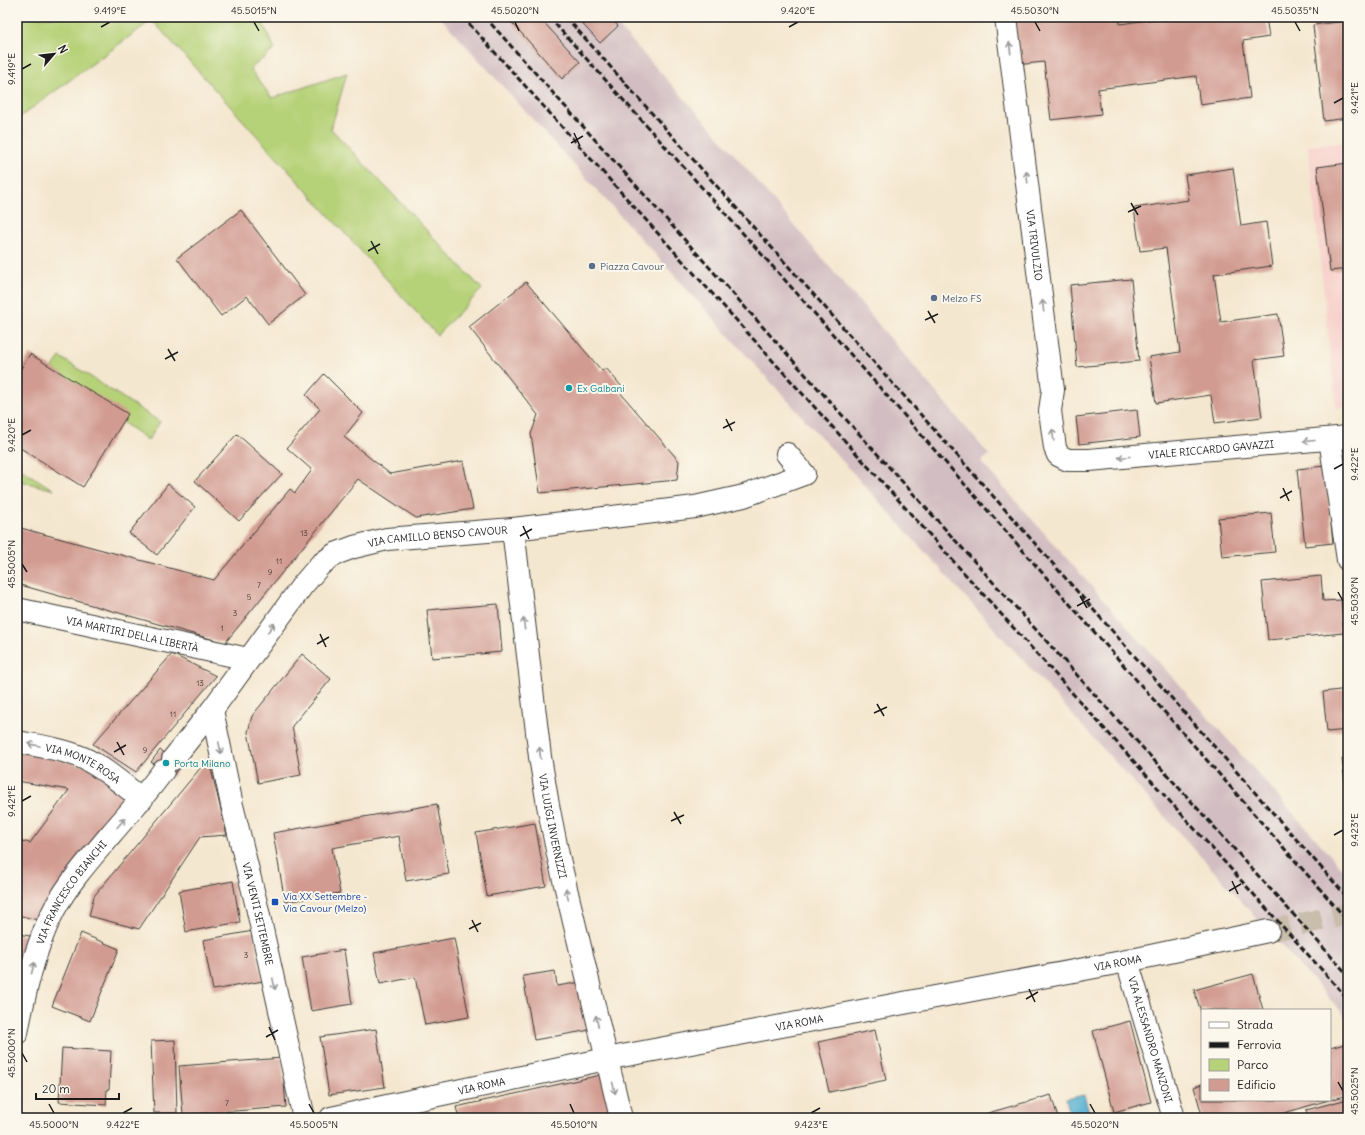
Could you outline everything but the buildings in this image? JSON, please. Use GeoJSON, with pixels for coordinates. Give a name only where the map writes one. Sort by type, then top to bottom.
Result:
{"type":"FeatureCollection","features":[{"type":"Feature","properties":{"kind":"street","name":"VIA TRIVULZIO"},"geometry":{"type":"LineString","coordinates":[[1006,17],[1053,390],[1050,411],[1055,448],[1058,455],[1062,458],[1074,461]]}},
{"type":"Feature","properties":{"kind":"street","name":"VIALE RICCARDO GAVAZZI"},"geometry":{"type":"LineString","coordinates":[[1074,461],[1339,438]]}},
{"type":"Feature","properties":{"kind":"street"},"geometry":{"type":"LineString","coordinates":[[1339,438],[1348,560]]}},
{"type":"Feature","properties":{"kind":"street","name":"VIA CAMILLO BENSO CAVOUR"},"geometry":{"type":"LineString","coordinates":[[212,710],[248,659],[312,574],[325,561],[335,554],[354,547],[387,539],[513,529],[695,507],[744,496],[804,474],[787,454]]}},
{"type":"Feature","properties":{"kind":"street","name":"VIA LUIGI INVERNIZZI"},"geometry":{"type":"LineString","coordinates":[[513,529],[540,757],[548,805],[558,855],[621,1118]]}},
{"type":"Feature","properties":{"kind":"street","name":"VIA MARTIRI DELLA LIBERTÀ"},"geometry":{"type":"LineString","coordinates":[[17,609],[248,659]]}},
{"type":"Feature","properties":{"kind":"street","name":"VIA FRANCESCO BIANCHI"},"geometry":{"type":"LineString","coordinates":[[17,1033],[35,960],[46,927],[55,908],[78,872],[142,798],[212,710]]}},
{"type":"Feature","properties":{"kind":"street","name":"VIA VENTI SETTEMBRE"},"geometry":{"type":"LineString","coordinates":[[212,710],[232,805],[259,915],[304,1118]]}},
{"type":"Feature","properties":{"kind":"street","name":"VIA MONTE ROSA"},"geometry":{"type":"LineString","coordinates":[[17,742],[56,749],[83,758],[105,771],[142,798]]}},
{"type":"Feature","properties":{"kind":"street","name":"VIA ROMA"},"geometry":{"type":"LineString","coordinates":[[331,1118],[606,1059],[1127,961],[1268,931]]}},
{"type":"Feature","properties":{"kind":"street","name":"VIA ALESSANDRO MANZONI"},"geometry":{"type":"LineString","coordinates":[[1127,961],[1174,1118]]}},
{"type":"Feature","properties":{"kind":"shaded area"},"geometry":{"type":"Polygon","coordinates":[[[440,17],[610,17],[722,140],[989,455],[981,462],[1348,875],[1348,1019],[440,17]]]}},
{"type":"Feature","properties":{"kind":"shaded area"},"geometry":{"type":"Polygon","coordinates":[[[1348,142],[1348,406],[1336,408],[1308,146],[1348,142]]]}},
{"type":"Feature","properties":{"kind":"green space"},"geometry":{"type":"Polygon","coordinates":[[[17,17],[260,17],[275,49],[250,69],[272,98],[347,73],[331,129],[482,289],[437,335],[152,20],[17,119],[17,17]]]}},
{"type":"Feature","properties":{"kind":"green space"},"geometry":{"type":"Polygon","coordinates":[[[60,357],[160,422],[148,440],[50,371],[60,357]]]}},
{"type":"Feature","properties":{"kind":"green space"},"geometry":{"type":"Polygon","coordinates":[[[17,467],[54,490],[17,480],[17,467]]]}},
{"type":"Feature","properties":{"kind":"water"},"geometry":{"type":"Polygon","coordinates":[[[1084,1095],[1091,1118],[1071,1118],[1066,1099],[1084,1095]]]}},
{"type":"Feature","properties":{"kind":"tunnel"},"geometry":{"type":"LineString","coordinates":[[1268,931],[1348,914]]}},
{"type":"Feature","properties":{"kind":"railway"},"geometry":{"type":"LineString","coordinates":[[463,17],[1348,999]]}},
{"type":"Feature","properties":{"kind":"railway"},"geometry":{"type":"LineString","coordinates":[[485,17],[1348,975]]}},
{"type":"Feature","properties":{"kind":"railway"},"geometry":{"type":"LineString","coordinates":[[549,17],[809,307],[1348,921]]}},
{"type":"Feature","properties":{"kind":"railway"},"geometry":{"type":"LineString","coordinates":[[566,17],[971,471],[1348,898]]}},
{"type":"Feature","properties":{"kind":"place","name":"Piazza Cavour"},"geometry":{"type":"Point","coordinates":[592,266]}},
{"type":"Feature","properties":{"kind":"place","name":"Melzo FS"},"geometry":{"type":"Point","coordinates":[934,298]}},
{"type":"Feature","properties":{"kind":"place","name":"Ex Galbani"},"geometry":{"type":"Point","coordinates":[569,388]}},
{"type":"Feature","properties":{"kind":"place","name":"Porta Milano"},"geometry":{"type":"Point","coordinates":[166,763]}},
{"type":"Feature","properties":{"kind":"place","name":"Via XX Settembre - Via Cavour (Melzo)"},"geometry":{"type":"Point","coordinates":[275,902]}}]}
